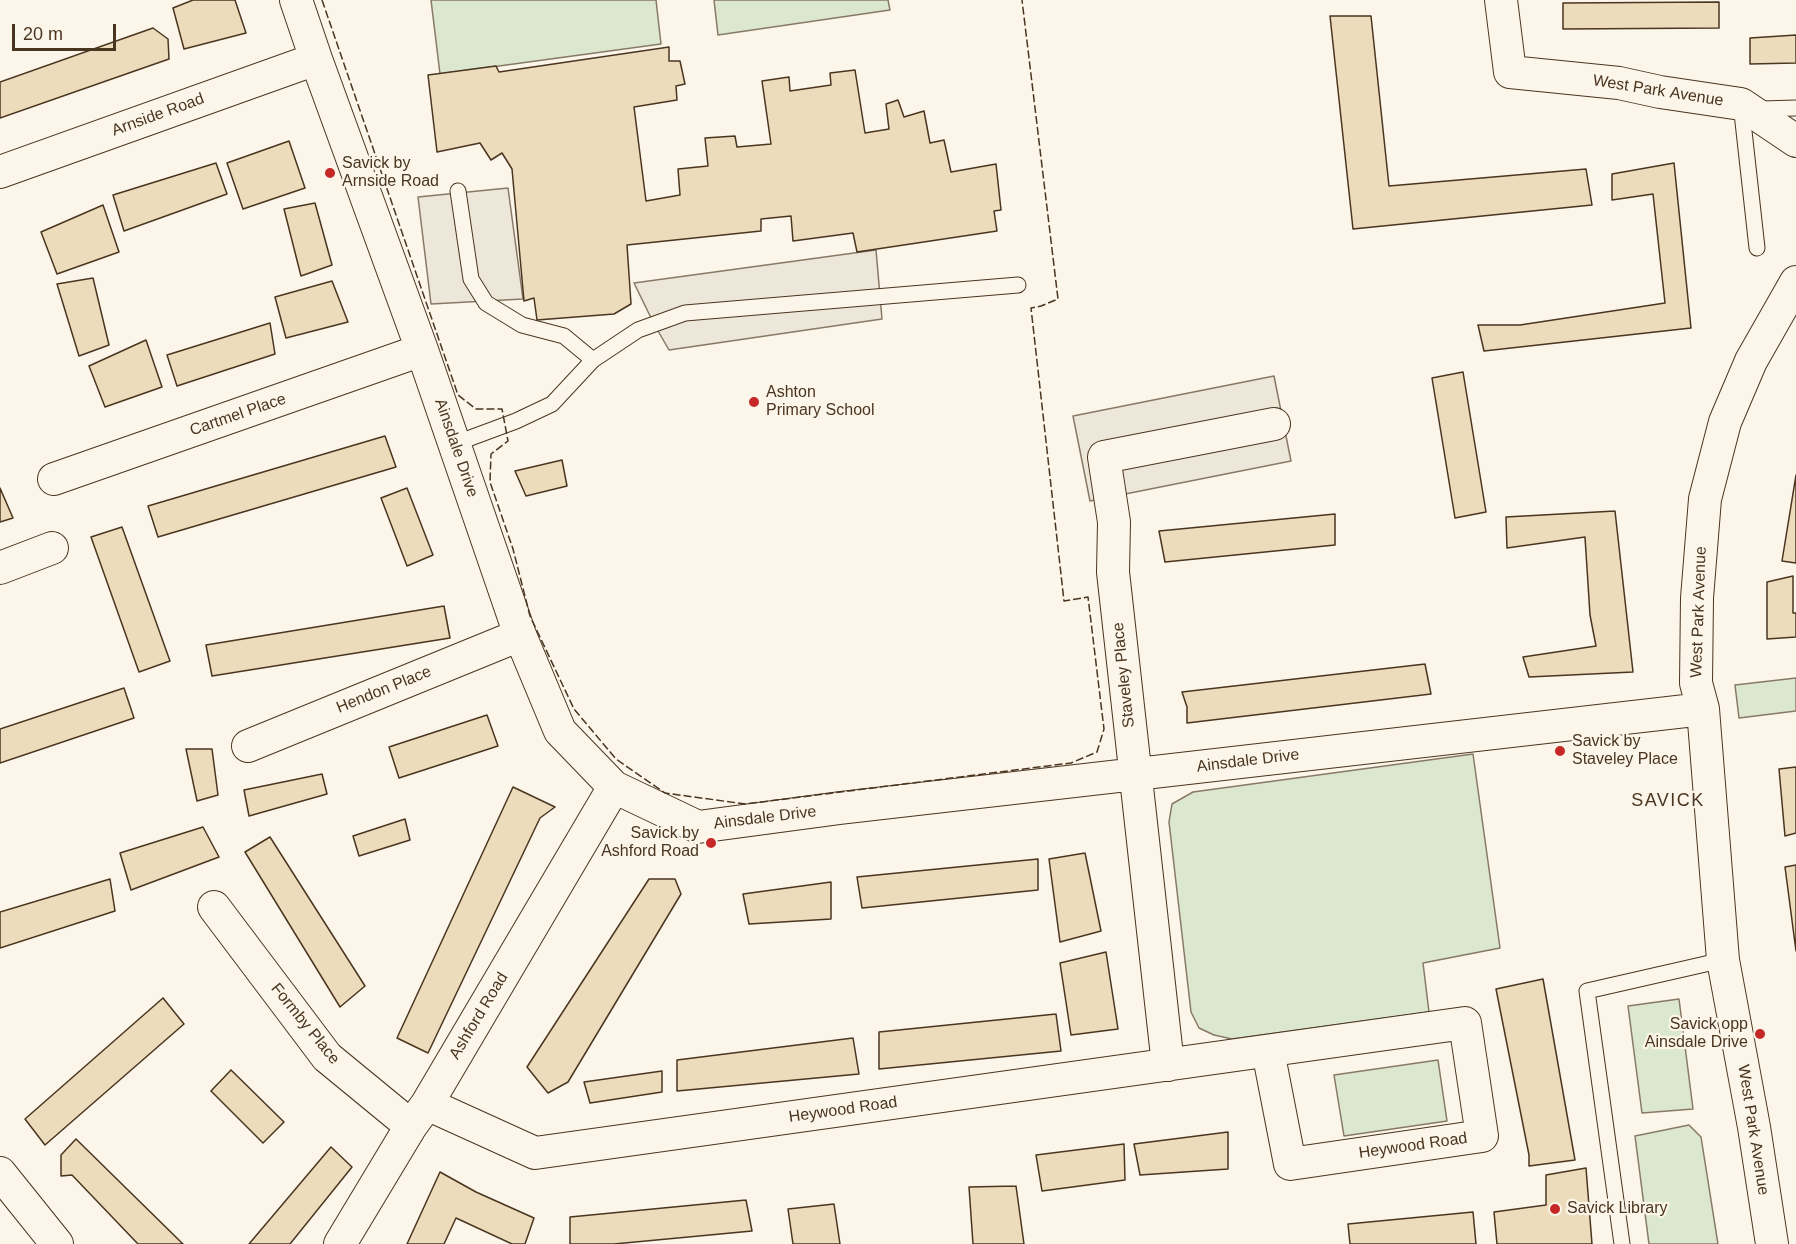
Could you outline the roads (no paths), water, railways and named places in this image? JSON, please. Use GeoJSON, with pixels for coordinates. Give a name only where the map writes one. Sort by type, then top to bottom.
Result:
{"type":"FeatureCollection","features":[{"type":"Feature","properties":{"kind":"street","name":"Ainsdale Drive"},"geometry":{"type":"LineString","coordinates":[[296,0],[422,350],[520,635],[560,730],[614,786],[698,827],[1703,709]]}},
{"type":"Feature","properties":{"kind":"street","name":"West Park Avenue"},"geometry":{"type":"LineString","coordinates":[[1501,0],[1510,72],[1619,82],[1660,92],[1741,105],[1796,141]]}},
{"type":"Feature","properties":{"kind":"street","name":"Arnside Road"},"geometry":{"type":"LineString","coordinates":[[0,172],[316,59]]}},
{"type":"Feature","properties":{"kind":"street","name":"West Park Avenue"},"geometry":{"type":"LineString","coordinates":[[1772,1244],[1724,960],[1703,709],[1696,683],[1698,598],[1705,499],[1725,422],[1752,361],[1796,282]]}},
{"type":"Feature","properties":{"kind":"street","name":"Cartmel Place"},"geometry":{"type":"LineString","coordinates":[[54,479],[422,350]]}},
{"type":"Feature","properties":{"kind":"street","name":"Staveley Place"},"geometry":{"type":"LineString","coordinates":[[1168,1065],[1113,572],[1114,522],[1104,457],[1274,424]]}},
{"type":"Feature","properties":{"kind":"street"},"geometry":{"type":"LineString","coordinates":[[0,568],[52,548]]}},
{"type":"Feature","properties":{"kind":"street","name":"Hendon Place"},"geometry":{"type":"LineString","coordinates":[[248,746],[520,635]]}},
{"type":"Feature","properties":{"kind":"street","name":"Ashford Road"},"geometry":{"type":"LineString","coordinates":[[340,1244],[614,786]]}},
{"type":"Feature","properties":{"kind":"street","name":"Formby Place"},"geometry":{"type":"LineString","coordinates":[[214,907],[327,1057],[419,1115]]}},
{"type":"Feature","properties":{"kind":"street","name":"Heywood Road"},"geometry":{"type":"LineString","coordinates":[[419,1115],[535,1153],[1465,1023],[1482,1136],[1290,1164],[1268,1051]]}},
{"type":"Feature","properties":{"kind":"street"},"geometry":{"type":"LineString","coordinates":[[0,1173],[57,1244]]}},
{"type":"Feature","properties":{"kind":"lane"},"geometry":{"type":"LineString","coordinates":[[1757,248],[1741,105],[1761,109],[1796,108]]}},
{"type":"Feature","properties":{"kind":"lane"},"geometry":{"type":"LineString","coordinates":[[458,191],[471,279],[486,303],[522,325],[564,336],[593,360]]}},
{"type":"Feature","properties":{"kind":"lane"},"geometry":{"type":"LineString","coordinates":[[454,444],[516,421],[552,404],[593,360],[639,330],[685,313],[1018,285]]}},
{"type":"Feature","properties":{"kind":"lane"},"geometry":{"type":"LineString","coordinates":[[1623,1244],[1587,991],[1724,960]]}},
{"type":"Feature","properties":{"kind":"place","name":"Savick by Arnside Road"},"geometry":{"type":"Point","coordinates":[330,173]}},
{"type":"Feature","properties":{"kind":"place","name":"Ashton Primary School"},"geometry":{"type":"Point","coordinates":[754,402]}},
{"type":"Feature","properties":{"kind":"place","name":"Savick by Staveley Place"},"geometry":{"type":"Point","coordinates":[1560,751]}},
{"type":"Feature","properties":{"kind":"place","name":"Savick by Ashford Road"},"geometry":{"type":"Point","coordinates":[711,843]}},
{"type":"Feature","properties":{"kind":"place","name":"Savick opp Ainsdale Drive"},"geometry":{"type":"Point","coordinates":[1760,1034]}},
{"type":"Feature","properties":{"kind":"place","name":"Savick Library"},"geometry":{"type":"Point","coordinates":[1555,1209]}},
{"type":"Feature","properties":{"kind":"district","name":"SAVICK"},"geometry":{"type":"Point","coordinates":[1668,801]}}]}
